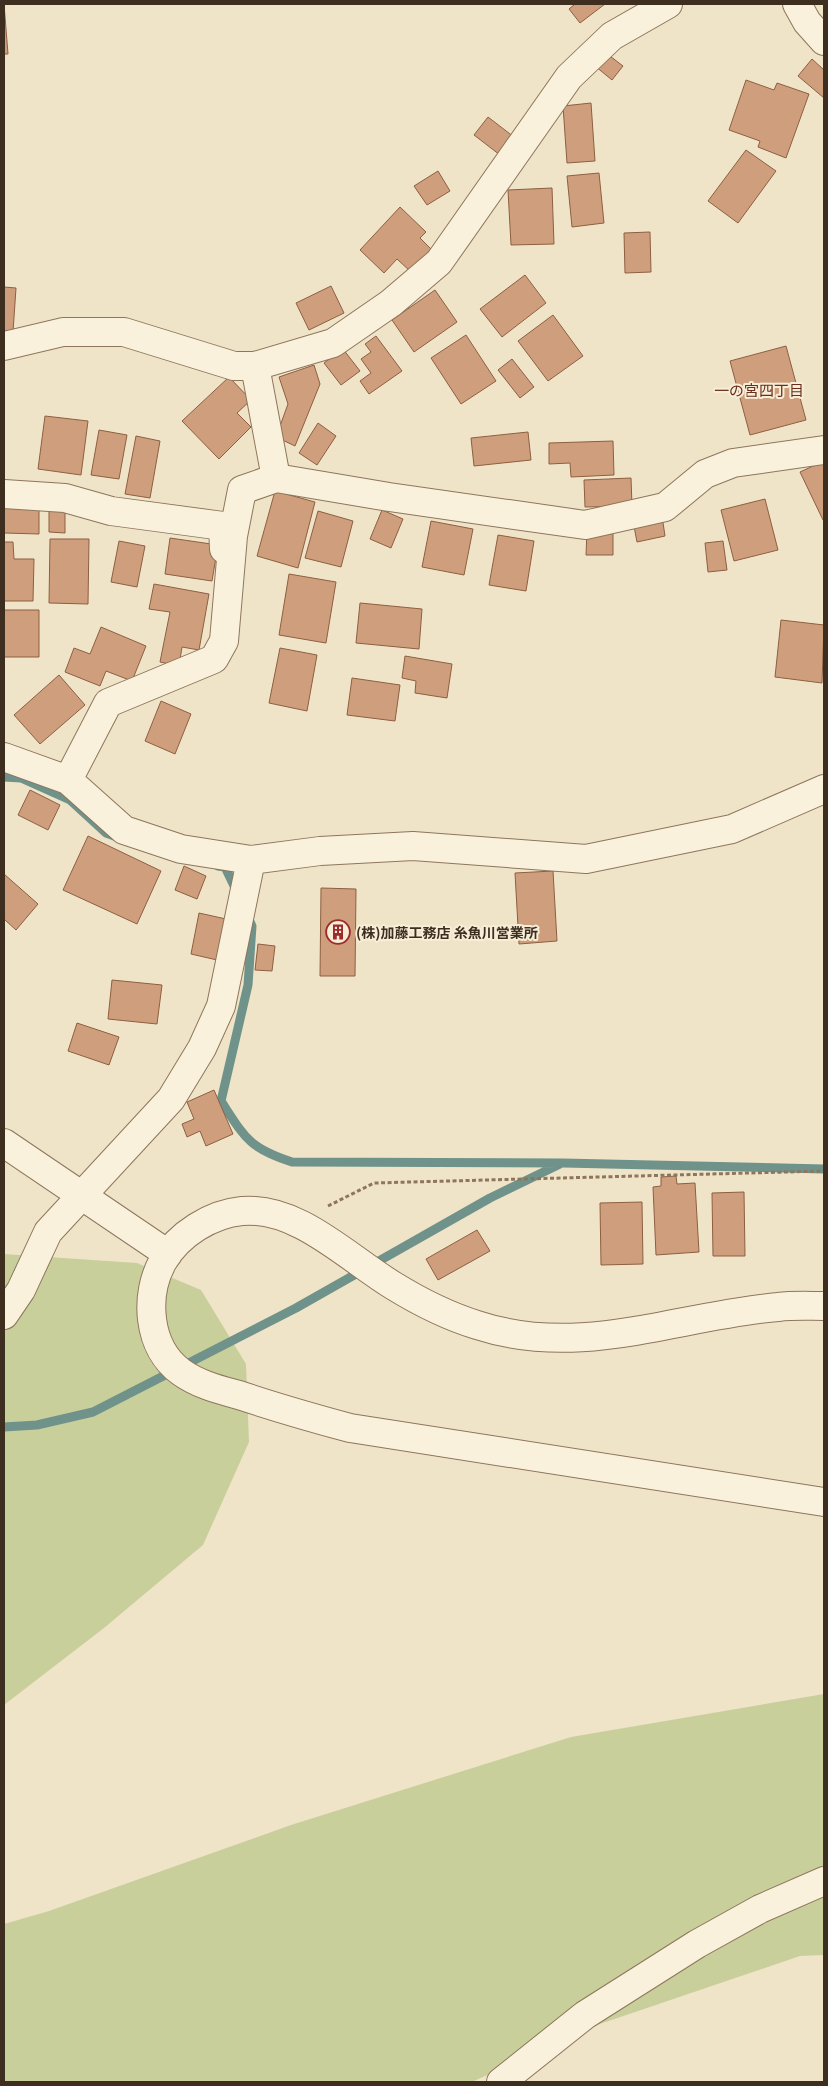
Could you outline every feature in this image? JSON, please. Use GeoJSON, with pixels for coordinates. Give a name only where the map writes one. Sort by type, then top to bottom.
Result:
{"type":"FeatureCollection","features":[{"type":"Feature","properties":{"kind":"street"},"geometry":{"type":"LineString","coordinates":[[4,346],[63,332],[124,332],[234,366],[255,366],[333,343],[391,303],[439,262],[569,77],[612,36],[668,4]]}},
{"type":"Feature","properties":{"kind":"street"},"geometry":{"type":"LineString","coordinates":[[797,4],[807,22],[824,41]]}},
{"type":"Feature","properties":{"kind":"street"},"geometry":{"type":"LineString","coordinates":[[255,366],[276,478]]}},
{"type":"Feature","properties":{"kind":"street"},"geometry":{"type":"LineString","coordinates":[[68,780],[108,703],[214,659],[224,641],[232,554],[242,490],[276,478],[389,497],[585,525],[666,507],[705,474],[733,463],[824,450]]}},
{"type":"Feature","properties":{"kind":"street"},"geometry":{"type":"LineString","coordinates":[[4,494],[65,498],[111,512],[222,526],[224,550],[232,554]]}},
{"type":"Feature","properties":{"kind":"street"},"geometry":{"type":"LineString","coordinates":[[4,758],[68,780],[124,830],[182,849],[251,860],[320,851],[413,846],[586,859],[732,829],[824,790]]}},
{"type":"Feature","properties":{"kind":"street"},"geometry":{"type":"LineString","coordinates":[[4,1315],[21,1290],[48,1232],[171,1099],[202,1048],[221,1006],[251,860]]}},
{"type":"Feature","properties":{"kind":"street"},"geometry":{"type":"LineString","coordinates":[[4,1143],[168,1254]]}},
{"type":"Feature","properties":{"kind":"street"},"geometry":{"type":"LineString","coordinates":[[824,1306],[778,1307],[579,1339],[521,1335],[478,1325],[435,1308],[393,1285],[297,1222],[266,1211],[240,1211],[209,1220],[186,1235],[168,1254],[159,1270],[151,1295],[152,1325],[161,1349],[179,1371],[204,1384],[350,1428],[824,1502]]}},
{"type":"Feature","properties":{"kind":"street"},"geometry":{"type":"LineString","coordinates":[[501,2082],[585,2015],[697,1944],[760,1909],[824,1881]]}},
{"type":"Feature","properties":{"kind":"path"},"geometry":{"type":"LineString","coordinates":[[297,1222],[374,1183],[824,1170]]}},
{"type":"Feature","properties":{"kind":"green space"},"geometry":{"type":"Polygon","coordinates":[[[4,1254],[137,1263],[201,1290],[246,1364],[249,1442],[203,1545],[104,1628],[4,1705],[4,1254]]]}},
{"type":"Feature","properties":{"kind":"green space"},"geometry":{"type":"Polygon","coordinates":[[[824,1694],[824,1955],[800,1956],[591,2027],[472,2082],[4,2082],[4,1924],[49,1911],[291,1825],[571,1737],[824,1694]]]}},
{"type":"Feature","properties":{"kind":"building"},"geometry":{"type":"Polygon","coordinates":[[[4,4],[8,54],[4,54],[4,4]]]}},
{"type":"Feature","properties":{"kind":"building"},"geometry":{"type":"Polygon","coordinates":[[[575,4],[605,4],[580,23],[569,9],[575,4]]]}},
{"type":"Feature","properties":{"kind":"building"},"geometry":{"type":"Polygon","coordinates":[[[606,53],[623,66],[612,80],[595,66],[606,53]]]}},
{"type":"Feature","properties":{"kind":"building"},"geometry":{"type":"Polygon","coordinates":[[[812,59],[824,70],[824,98],[798,76],[812,59]]]}},
{"type":"Feature","properties":{"kind":"building"},"geometry":{"type":"Polygon","coordinates":[[[746,80],[774,90],[777,83],[809,94],[786,158],[758,147],[760,141],[729,130],[746,80]]]}},
{"type":"Feature","properties":{"kind":"building"},"geometry":{"type":"Polygon","coordinates":[[[591,103],[595,161],[567,163],[563,106],[591,103]]]}},
{"type":"Feature","properties":{"kind":"building"},"geometry":{"type":"Polygon","coordinates":[[[488,117],[514,137],[500,155],[474,135],[488,117]]]}},
{"type":"Feature","properties":{"kind":"building"},"geometry":{"type":"Polygon","coordinates":[[[746,150],[776,171],[738,223],[708,201],[746,150]]]}},
{"type":"Feature","properties":{"kind":"building"},"geometry":{"type":"Polygon","coordinates":[[[438,171],[450,191],[427,205],[414,186],[438,171]]]}},
{"type":"Feature","properties":{"kind":"building"},"geometry":{"type":"Polygon","coordinates":[[[599,173],[604,223],[572,227],[567,176],[599,173]]]}},
{"type":"Feature","properties":{"kind":"building"},"geometry":{"type":"Polygon","coordinates":[[[552,188],[554,244],[511,245],[508,190],[552,188]]]}},
{"type":"Feature","properties":{"kind":"building"},"geometry":{"type":"Polygon","coordinates":[[[400,207],[426,232],[420,238],[431,249],[410,271],[397,259],[384,273],[360,250],[400,207]]]}},
{"type":"Feature","properties":{"kind":"building"},"geometry":{"type":"Polygon","coordinates":[[[650,232],[651,272],[625,273],[624,233],[650,232]]]}},
{"type":"Feature","properties":{"kind":"building"},"geometry":{"type":"Polygon","coordinates":[[[525,275],[546,303],[502,337],[480,309],[525,275]]]}},
{"type":"Feature","properties":{"kind":"building"},"geometry":{"type":"Polygon","coordinates":[[[331,286],[344,313],[309,330],[296,303],[331,286]]]}},
{"type":"Feature","properties":{"kind":"building"},"geometry":{"type":"Polygon","coordinates":[[[4,287],[16,288],[13,332],[4,332],[4,287]]]}},
{"type":"Feature","properties":{"kind":"building"},"geometry":{"type":"Polygon","coordinates":[[[435,290],[457,322],[414,352],[392,320],[435,290]]]}},
{"type":"Feature","properties":{"kind":"building"},"geometry":{"type":"Polygon","coordinates":[[[553,315],[583,356],[548,381],[518,341],[553,315]]]}},
{"type":"Feature","properties":{"kind":"building"},"geometry":{"type":"Polygon","coordinates":[[[466,335],[496,381],[461,404],[431,358],[466,335]]]}},
{"type":"Feature","properties":{"kind":"building"},"geometry":{"type":"Polygon","coordinates":[[[376,336],[402,371],[369,394],[360,381],[371,373],[361,359],[371,352],[365,344],[376,336]]]}},
{"type":"Feature","properties":{"kind":"building"},"geometry":{"type":"Polygon","coordinates":[[[786,346],[806,420],[750,435],[730,361],[786,346]]]}},
{"type":"Feature","properties":{"kind":"building"},"geometry":{"type":"Polygon","coordinates":[[[343,349],[360,371],[341,385],[324,363],[343,349]]]}},
{"type":"Feature","properties":{"kind":"building"},"geometry":{"type":"Polygon","coordinates":[[[512,359],[534,387],[520,398],[498,370],[512,359]]]}},
{"type":"Feature","properties":{"kind":"building"},"geometry":{"type":"Polygon","coordinates":[[[314,365],[320,384],[295,446],[276,437],[288,404],[279,377],[314,365]]]}},
{"type":"Feature","properties":{"kind":"building"},"geometry":{"type":"Polygon","coordinates":[[[229,377],[251,400],[237,413],[251,427],[219,459],[182,421],[229,377]]]}},
{"type":"Feature","properties":{"kind":"building"},"geometry":{"type":"Polygon","coordinates":[[[45,416],[88,421],[81,475],[38,469],[45,416]]]}},
{"type":"Feature","properties":{"kind":"building"},"geometry":{"type":"Polygon","coordinates":[[[318,423],[336,436],[317,465],[299,453],[318,423]]]}},
{"type":"Feature","properties":{"kind":"building"},"geometry":{"type":"Polygon","coordinates":[[[99,430],[127,435],[119,479],[91,475],[99,430]]]}},
{"type":"Feature","properties":{"kind":"building"},"geometry":{"type":"Polygon","coordinates":[[[528,432],[531,460],[474,466],[471,438],[528,432]]]}},
{"type":"Feature","properties":{"kind":"building"},"geometry":{"type":"Polygon","coordinates":[[[136,436],[160,441],[150,498],[125,494],[136,436]]]}},
{"type":"Feature","properties":{"kind":"building"},"geometry":{"type":"Polygon","coordinates":[[[613,441],[614,475],[571,477],[570,463],[549,464],[549,443],[613,441]]]}},
{"type":"Feature","properties":{"kind":"building"},"geometry":{"type":"Polygon","coordinates":[[[824,461],[824,519],[823,520],[800,472],[824,461]]]}},
{"type":"Feature","properties":{"kind":"building"},"geometry":{"type":"Polygon","coordinates":[[[631,478],[632,506],[585,507],[584,480],[631,478]]]}},
{"type":"Feature","properties":{"kind":"building"},"geometry":{"type":"Polygon","coordinates":[[[275,491],[315,502],[298,568],[257,556],[275,491]]]}},
{"type":"Feature","properties":{"kind":"building"},"geometry":{"type":"Polygon","coordinates":[[[765,499],[778,550],[734,561],[721,510],[765,499]]]}},
{"type":"Feature","properties":{"kind":"building"},"geometry":{"type":"Polygon","coordinates":[[[4,504],[39,504],[39,534],[4,533],[4,504]]]}},
{"type":"Feature","properties":{"kind":"building"},"geometry":{"type":"Polygon","coordinates":[[[49,508],[65,508],[65,533],[49,532],[49,508]]]}},
{"type":"Feature","properties":{"kind":"building"},"geometry":{"type":"Polygon","coordinates":[[[382,510],[403,519],[391,548],[370,539],[382,510]]]}},
{"type":"Feature","properties":{"kind":"building"},"geometry":{"type":"Polygon","coordinates":[[[318,511],[353,521],[341,567],[305,558],[318,511]]]}},
{"type":"Feature","properties":{"kind":"building"},"geometry":{"type":"Polygon","coordinates":[[[662,516],[665,536],[637,542],[633,521],[662,516]]]}},
{"type":"Feature","properties":{"kind":"building"},"geometry":{"type":"Polygon","coordinates":[[[431,521],[473,529],[464,575],[422,567],[431,521]]]}},
{"type":"Feature","properties":{"kind":"building"},"geometry":{"type":"Polygon","coordinates":[[[587,531],[613,531],[613,555],[586,555],[587,531]]]}},
{"type":"Feature","properties":{"kind":"building"},"geometry":{"type":"Polygon","coordinates":[[[498,535],[534,541],[526,591],[489,585],[498,535]]]}},
{"type":"Feature","properties":{"kind":"building"},"geometry":{"type":"Polygon","coordinates":[[[170,538],[218,545],[212,581],[165,574],[170,538]]]}},
{"type":"Feature","properties":{"kind":"building"},"geometry":{"type":"Polygon","coordinates":[[[50,539],[89,539],[88,604],[49,603],[50,539]]]}},
{"type":"Feature","properties":{"kind":"building"},"geometry":{"type":"Polygon","coordinates":[[[119,541],[145,546],[137,587],[111,582],[119,541]]]}},
{"type":"Feature","properties":{"kind":"building"},"geometry":{"type":"Polygon","coordinates":[[[723,541],[727,570],[708,572],[705,543],[723,541]]]}},
{"type":"Feature","properties":{"kind":"building"},"geometry":{"type":"Polygon","coordinates":[[[4,542],[13,542],[14,559],[34,559],[33,601],[4,601],[4,542]]]}},
{"type":"Feature","properties":{"kind":"building"},"geometry":{"type":"Polygon","coordinates":[[[289,574],[336,582],[326,643],[279,635],[289,574]]]}},
{"type":"Feature","properties":{"kind":"building"},"geometry":{"type":"Polygon","coordinates":[[[154,584],[209,594],[199,650],[182,647],[179,666],[160,662],[170,612],[149,609],[154,584]]]}},
{"type":"Feature","properties":{"kind":"building"},"geometry":{"type":"Polygon","coordinates":[[[360,603],[422,609],[419,649],[356,643],[360,603]]]}},
{"type":"Feature","properties":{"kind":"building"},"geometry":{"type":"Polygon","coordinates":[[[4,610],[39,610],[39,657],[4,657],[4,610]]]}},
{"type":"Feature","properties":{"kind":"building"},"geometry":{"type":"Polygon","coordinates":[[[781,620],[824,625],[822,683],[775,677],[781,620]]]}},
{"type":"Feature","properties":{"kind":"building"},"geometry":{"type":"Polygon","coordinates":[[[101,627],[146,646],[132,681],[106,671],[100,686],[65,672],[74,648],[90,654],[101,627]]]}},
{"type":"Feature","properties":{"kind":"building"},"geometry":{"type":"Polygon","coordinates":[[[280,648],[317,655],[307,711],[269,703],[280,648]]]}},
{"type":"Feature","properties":{"kind":"building"},"geometry":{"type":"Polygon","coordinates":[[[405,656],[452,664],[447,698],[415,693],[416,681],[402,678],[405,656]]]}},
{"type":"Feature","properties":{"kind":"building"},"geometry":{"type":"Polygon","coordinates":[[[59,675],[85,705],[40,744],[14,715],[59,675]]]}},
{"type":"Feature","properties":{"kind":"building"},"geometry":{"type":"Polygon","coordinates":[[[352,678],[400,685],[395,721],[347,715],[352,678]]]}},
{"type":"Feature","properties":{"kind":"building"},"geometry":{"type":"Polygon","coordinates":[[[161,701],[191,714],[175,754],[145,741],[161,701]]]}},
{"type":"Feature","properties":{"kind":"building"},"geometry":{"type":"Polygon","coordinates":[[[30,790],[60,805],[48,830],[18,815],[30,790]]]}},
{"type":"Feature","properties":{"kind":"building"},"geometry":{"type":"Polygon","coordinates":[[[88,836],[161,871],[137,924],[63,890],[88,836]]]}},
{"type":"Feature","properties":{"kind":"building"},"geometry":{"type":"Polygon","coordinates":[[[184,866],[206,876],[197,899],[175,890],[184,866]]]}},
{"type":"Feature","properties":{"kind":"building"},"geometry":{"type":"Polygon","coordinates":[[[553,871],[557,941],[519,944],[515,873],[553,871]]]}},
{"type":"Feature","properties":{"kind":"building"},"geometry":{"type":"Polygon","coordinates":[[[4,874],[38,904],[16,930],[4,919],[4,874]]]}},
{"type":"Feature","properties":{"kind":"building","name":"(株)加藤工務店 糸魚川営業所"},"geometry":{"type":"Polygon","coordinates":[[[321,888],[356,889],[355,976],[320,976],[321,888]]]}},
{"type":"Feature","properties":{"kind":"building"},"geometry":{"type":"Polygon","coordinates":[[[199,913],[226,919],[217,960],[191,954],[199,913]]]}},
{"type":"Feature","properties":{"kind":"building"},"geometry":{"type":"Polygon","coordinates":[[[258,944],[275,946],[272,971],[255,970],[258,944]]]}},
{"type":"Feature","properties":{"kind":"building"},"geometry":{"type":"Polygon","coordinates":[[[112,980],[162,985],[157,1024],[108,1019],[112,980]]]}},
{"type":"Feature","properties":{"kind":"building"},"geometry":{"type":"Polygon","coordinates":[[[77,1023],[119,1037],[109,1065],[68,1051],[77,1023]]]}},
{"type":"Feature","properties":{"kind":"building"},"geometry":{"type":"Polygon","coordinates":[[[214,1090],[233,1134],[206,1146],[200,1131],[187,1137],[182,1124],[194,1119],[187,1102],[214,1090]]]}},
{"type":"Feature","properties":{"kind":"building"},"geometry":{"type":"Polygon","coordinates":[[[676,1176],[677,1184],[695,1183],[699,1252],[656,1255],[653,1187],[661,1186],[661,1177],[676,1176]]]}},
{"type":"Feature","properties":{"kind":"building"},"geometry":{"type":"Polygon","coordinates":[[[744,1192],[745,1256],[713,1256],[712,1193],[744,1192]]]}},
{"type":"Feature","properties":{"kind":"building"},"geometry":{"type":"Polygon","coordinates":[[[642,1202],[643,1264],[601,1265],[600,1203],[642,1202]]]}},
{"type":"Feature","properties":{"kind":"building"},"geometry":{"type":"Polygon","coordinates":[[[477,1230],[490,1251],[438,1280],[426,1259],[477,1230]]]}},
{"type":"Feature","properties":{"kind":"waterway"},"geometry":{"type":"LineString","coordinates":[[4,777],[21,778],[70,800],[106,833],[117,837]]}},
{"type":"Feature","properties":{"kind":"waterway"},"geometry":{"type":"LineString","coordinates":[[218,866],[225,867],[237,892]]}},
{"type":"Feature","properties":{"kind":"waterway"},"geometry":{"type":"LineString","coordinates":[[247,915],[252,926],[248,985],[221,1101],[249,1140],[266,1152],[292,1162],[563,1163],[824,1169]]}},
{"type":"Feature","properties":{"kind":"waterway"},"geometry":{"type":"LineString","coordinates":[[4,1427],[37,1425],[93,1412],[296,1308],[490,1198],[560,1164]]}},
{"type":"Feature","properties":{"kind":"place","name":"(株)加藤工務店 糸魚川営業所"},"geometry":{"type":"Point","coordinates":[338,932]}},
{"type":"Feature","properties":{"kind":"district","name":"一の宮四丁目"},"geometry":{"type":"Point","coordinates":[759,389]}}]}
